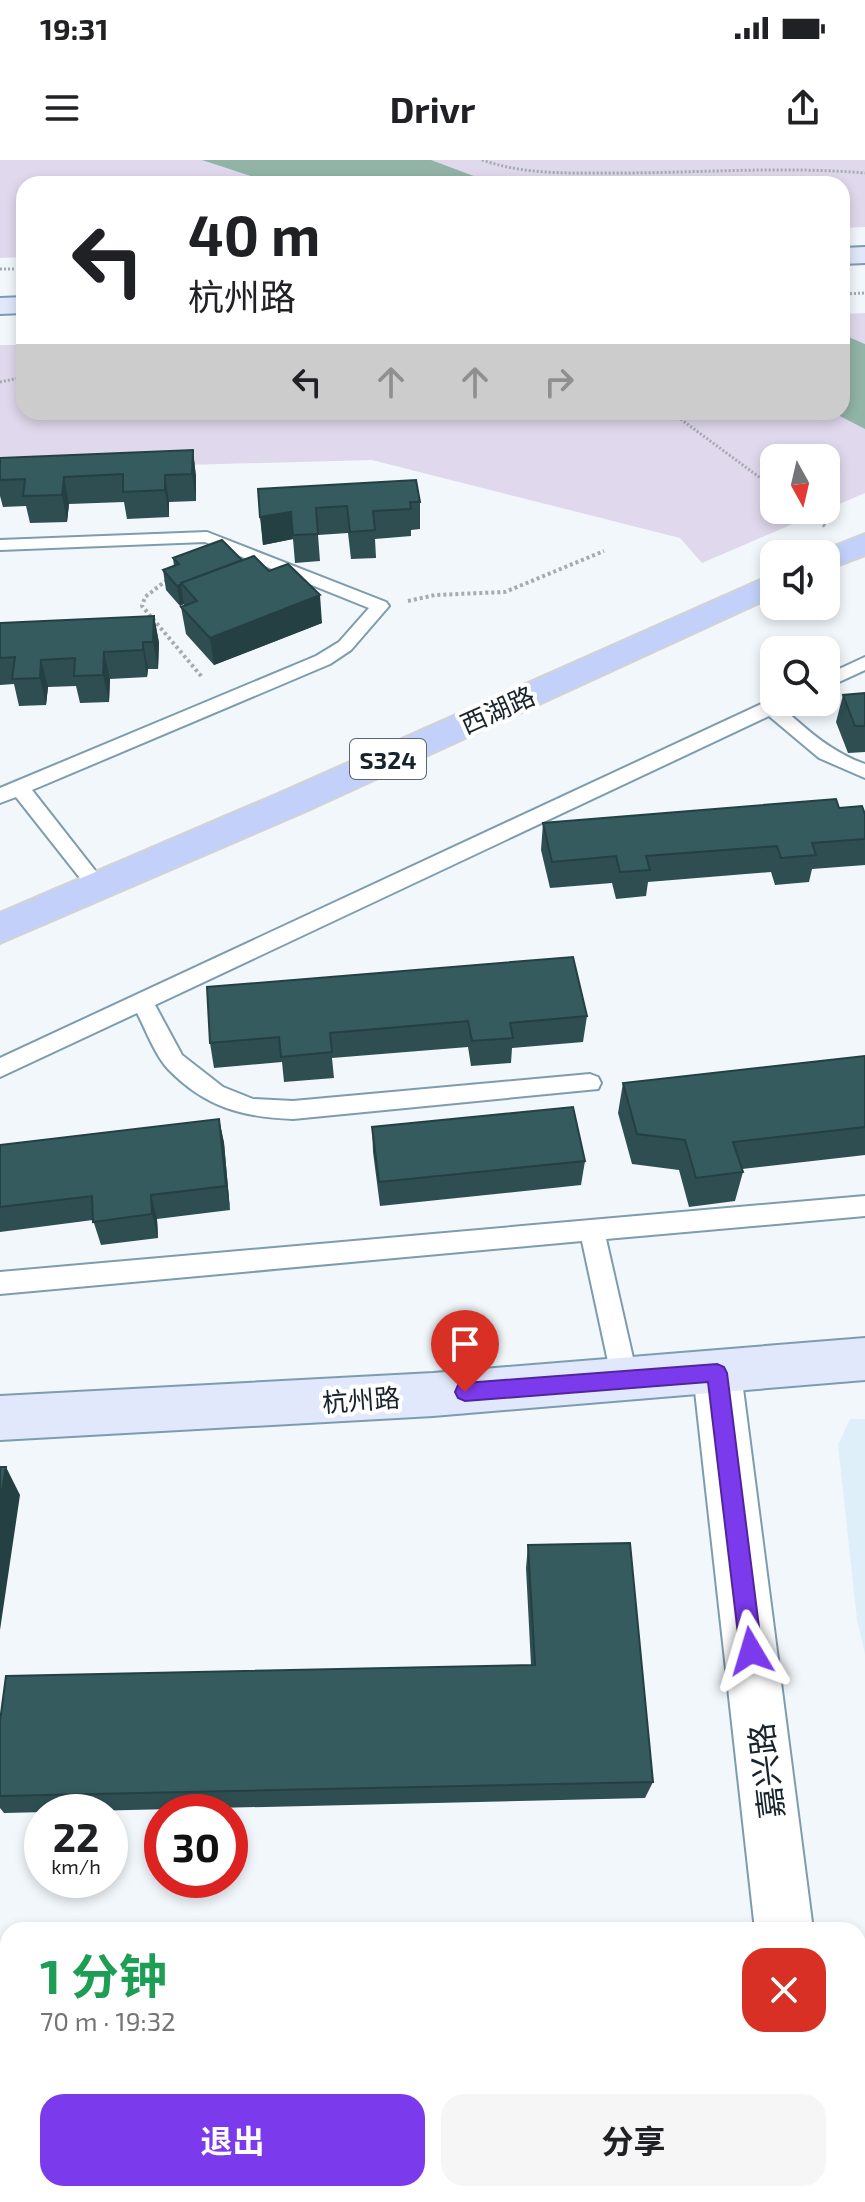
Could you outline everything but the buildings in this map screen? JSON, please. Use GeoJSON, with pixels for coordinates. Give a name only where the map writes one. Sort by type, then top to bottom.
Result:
{"type":"FeatureCollection","features":[{"type":"Feature","properties":{"kind":"main road"},"geometry":{"type":"LineString","coordinates":[[840,554],[865,543]]}},
{"type":"Feature","properties":{"kind":"main road","name":"西湖路"},"geometry":{"type":"LineString","coordinates":[[0,929],[760,590]]}},
{"type":"Feature","properties":{"kind":"street","name":"杭州路"},"geometry":{"type":"LineString","coordinates":[[0,1418],[178,1412],[717,1373],[865,1359]]}},
{"type":"Feature","properties":{"kind":"street","name":"嘉兴路"},"geometry":{"type":"LineString","coordinates":[[717,1373],[783,1922]]}},
{"type":"Feature","properties":{"kind":"lane"},"geometry":{"type":"LineString","coordinates":[[0,545],[207,537],[380,606],[345,646],[323,660],[9,792],[98,887]]}},
{"type":"Feature","properties":{"kind":"lane"},"geometry":{"type":"LineString","coordinates":[[840,675],[865,663]]}},
{"type":"Feature","properties":{"kind":"lane"},"geometry":{"type":"LineString","coordinates":[[0,1068],[760,712]]}},
{"type":"Feature","properties":{"kind":"lane"},"geometry":{"type":"LineString","coordinates":[[785,716],[808,743],[846,766],[865,771]]}},
{"type":"Feature","properties":{"kind":"lane"},"geometry":{"type":"LineString","coordinates":[[142,1001],[174,1061],[215,1093],[251,1108],[293,1110],[590,1083]]}},
{"type":"Feature","properties":{"kind":"lane"},"geometry":{"type":"LineString","coordinates":[[0,1283],[865,1206]]}},
{"type":"Feature","properties":{"kind":"lane"},"geometry":{"type":"LineString","coordinates":[[592,1230],[625,1380]]}},
{"type":"Feature","properties":{"kind":"path"},"geometry":{"type":"LineString","coordinates":[[482,160],[502,167],[547,173],[711,173],[809,168],[865,173]]}},
{"type":"Feature","properties":{"kind":"path"},"geometry":{"type":"LineString","coordinates":[[682,420],[760,478]]}},
{"type":"Feature","properties":{"kind":"path"},"geometry":{"type":"LineString","coordinates":[[167,539],[167,582],[145,597],[142,606],[223,703]]}},
{"type":"Feature","properties":{"kind":"path"},"geometry":{"type":"LineString","coordinates":[[380,606],[435,595],[505,592],[604,551]]}},
{"type":"Feature","properties":{"kind":"shaded area"},"geometry":{"type":"Polygon","coordinates":[[[0,160],[865,160],[865,227],[850,228],[850,176],[16,176],[16,257],[0,258],[0,160]]]}},
{"type":"Feature","properties":{"kind":"shaded area"},"geometry":{"type":"Polygon","coordinates":[[[202,160],[431,160],[474,176],[251,176],[202,160]]]}},
{"type":"Feature","properties":{"kind":"shaded area"},"geometry":{"type":"Polygon","coordinates":[[[865,313],[865,344],[850,337],[850,314],[865,313]]]}},
{"type":"Feature","properties":{"kind":"shaded area"},"geometry":{"type":"Polygon","coordinates":[[[850,337],[865,344],[865,429],[848,420],[850,420],[850,337]]]}},
{"type":"Feature","properties":{"kind":"shaded area"},"geometry":{"type":"Polygon","coordinates":[[[0,345],[16,345],[16,420],[848,420],[865,428],[865,493],[840,504],[840,444],[760,444],[760,524],[793,524],[702,563],[680,538],[372,460],[0,470],[0,345]]]}},
{"type":"Feature","properties":{"kind":"shaded area"},"geometry":{"type":"Polygon","coordinates":[[[850,1419],[865,1419],[865,1654],[857,1620],[838,1445],[850,1419]]]}},
{"type":"Feature","properties":{"kind":"route"},"geometry":{"type":"LineString","coordinates":[[465,1392],[717,1373],[751,1651]]}}]}
